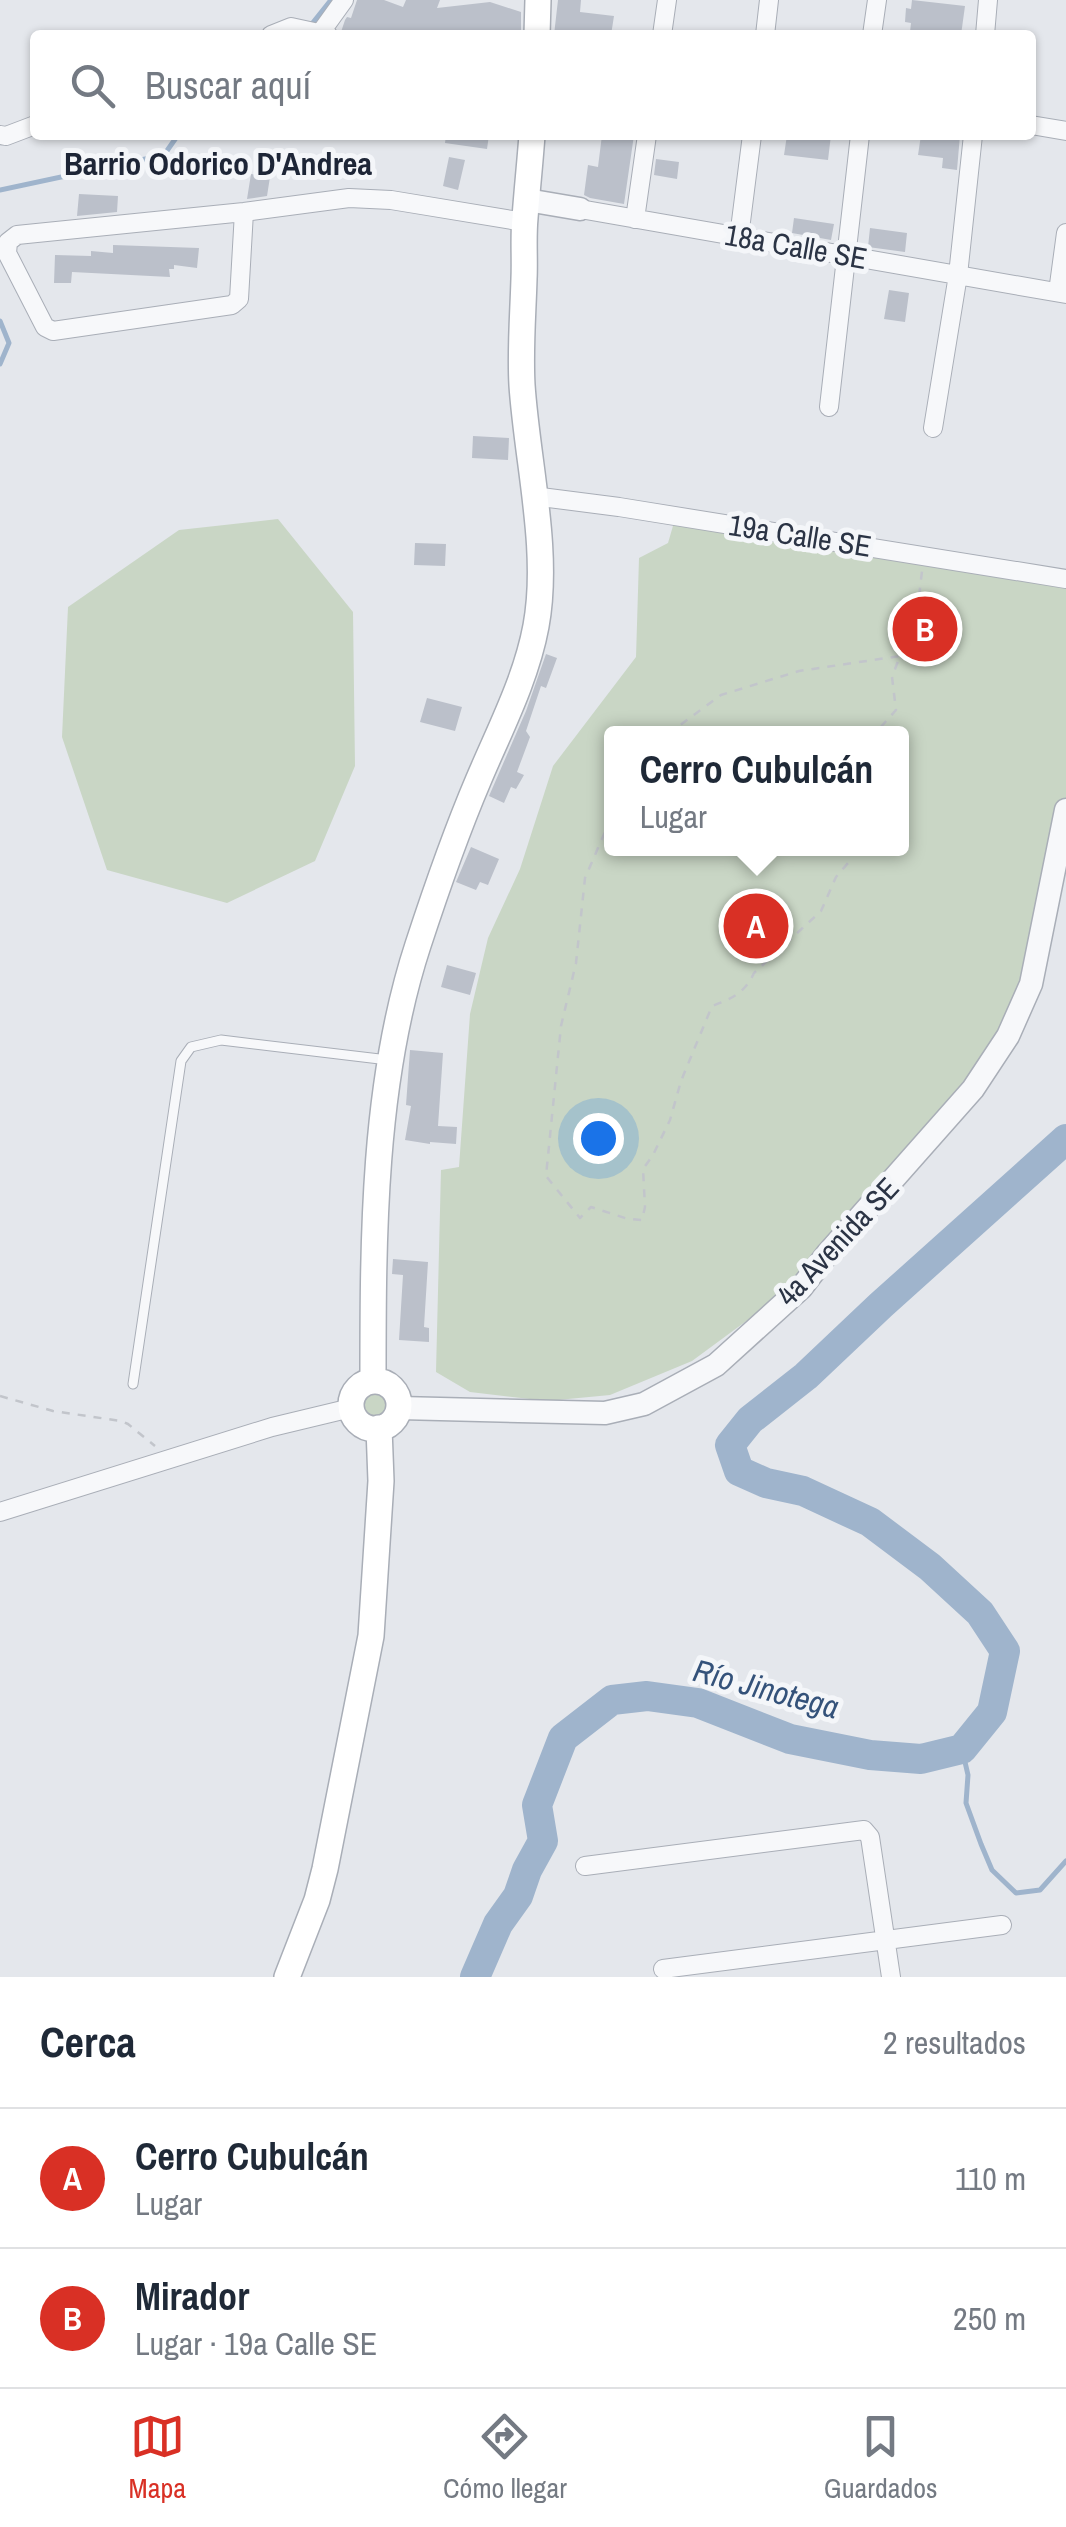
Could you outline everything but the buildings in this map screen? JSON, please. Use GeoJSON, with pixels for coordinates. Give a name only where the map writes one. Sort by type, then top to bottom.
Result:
{"type":"FeatureCollection","features":[{"type":"Feature","properties":{"kind":"main road"},"geometry":{"type":"LineString","coordinates":[[537,30],[538,0]]}},
{"type":"Feature","properties":{"kind":"main road"},"geometry":{"type":"LineString","coordinates":[[373,1381],[378,1171],[399,1017],[418,945],[448,859],[526,667],[536,624],[542,576],[520,338],[532,140]]}},
{"type":"Feature","properties":{"kind":"main road"},"geometry":{"type":"LineString","coordinates":[[373,1381],[393,1388],[400,1408],[392,1422],[372,1429],[361,1424],[351,1408],[354,1393],[373,1381]]}},
{"type":"Feature","properties":{"kind":"main road"},"geometry":{"type":"LineString","coordinates":[[287,1977],[326,1869],[371,1636],[381,1481],[379,1428]]}},
{"type":"Feature","properties":{"kind":"street"},"geometry":{"type":"LineString","coordinates":[[326,30],[344,0]]}},
{"type":"Feature","properties":{"kind":"street"},"geometry":{"type":"LineString","coordinates":[[663,30],[667,0]]}},
{"type":"Feature","properties":{"kind":"street"},"geometry":{"type":"LineString","coordinates":[[766,30],[769,0]]}},
{"type":"Feature","properties":{"kind":"street"},"geometry":{"type":"LineString","coordinates":[[873,30],[877,0]]}},
{"type":"Feature","properties":{"kind":"street"},"geometry":{"type":"LineString","coordinates":[[985,30],[988,0]]}},
{"type":"Feature","properties":{"kind":"street"},"geometry":{"type":"LineString","coordinates":[[0,135],[30,127]]}},
{"type":"Feature","properties":{"kind":"street"},"geometry":{"type":"LineString","coordinates":[[1036,127],[1066,131]]}},
{"type":"Feature","properties":{"kind":"street"},"geometry":{"type":"LineString","coordinates":[[635,219],[646,140]]}},
{"type":"Feature","properties":{"kind":"street"},"geometry":{"type":"LineString","coordinates":[[739,237],[751,140]]}},
{"type":"Feature","properties":{"kind":"street"},"geometry":{"type":"LineString","coordinates":[[829,408],[859,140]]}},
{"type":"Feature","properties":{"kind":"street"},"geometry":{"type":"LineString","coordinates":[[934,428],[958,275],[972,140]]}},
{"type":"Feature","properties":{"kind":"street"},"geometry":{"type":"LineString","coordinates":[[244,212],[239,298],[232,306],[53,331],[45,328],[7,253],[8,242],[18,235],[349,198],[526,211]]}},
{"type":"Feature","properties":{"kind":"street","name":"18a Calle SE"},"geometry":{"type":"LineString","coordinates":[[526,211],[580,209],[1062,293]]}},
{"type":"Feature","properties":{"kind":"street"},"geometry":{"type":"LineString","coordinates":[[1062,293],[1066,233]]}},
{"type":"Feature","properties":{"kind":"street","name":"19a Calle SE"},"geometry":{"type":"LineString","coordinates":[[533,496],[1066,580]]}},
{"type":"Feature","properties":{"kind":"street","name":"4a Avenida SE"},"geometry":{"type":"LineString","coordinates":[[400,1408],[605,1413],[644,1404],[716,1366],[801,1288],[973,1089],[1008,1036],[1030,984],[1066,810]]}},
{"type":"Feature","properties":{"kind":"street"},"geometry":{"type":"LineString","coordinates":[[0,1512],[272,1427],[351,1408]]}},
{"type":"Feature","properties":{"kind":"street"},"geometry":{"type":"LineString","coordinates":[[585,1866],[864,1830],[870,1836],[890,1977]]}},
{"type":"Feature","properties":{"kind":"street"},"geometry":{"type":"LineString","coordinates":[[662,1969],[1002,1925]]}},
{"type":"Feature","properties":{"kind":"lane"},"geometry":{"type":"LineString","coordinates":[[133,1384],[181,1060],[191,1047],[221,1040],[391,1060]]}},
{"type":"Feature","properties":{"kind":"path"},"geometry":{"type":"LineString","coordinates":[[679,726],[721,695],[799,672],[900,656],[918,664],[906,629],[907,611],[918,606],[922,568]]}},
{"type":"Feature","properties":{"kind":"path"},"geometry":{"type":"LineString","coordinates":[[882,726],[896,710],[892,677],[900,656]]}},
{"type":"Feature","properties":{"kind":"path"},"geometry":{"type":"LineString","coordinates":[[604,834],[584,878],[576,963],[561,1026],[546,1176],[580,1218],[592,1207],[642,1220],[643,1168],[670,1120],[681,1081],[712,1006],[736,997],[754,973],[821,910],[850,856]]}},
{"type":"Feature","properties":{"kind":"path"},"geometry":{"type":"LineString","coordinates":[[0,1396],[53,1411],[121,1421],[172,1460]]}},
{"type":"Feature","properties":{"kind":"green space"},"geometry":{"type":"Polygon","coordinates":[[[278,519],[353,612],[355,766],[315,861],[227,903],[107,870],[62,737],[68,607],[179,530],[278,519]]]}},
{"type":"Feature","properties":{"kind":"green space"},"geometry":{"type":"Polygon","coordinates":[[[675,519],[1066,584],[1066,800],[1028,983],[1006,1034],[894,1178],[772,1302],[692,1361],[610,1395],[547,1401],[470,1392],[436,1372],[441,1170],[459,1167],[470,1014],[488,938],[520,869],[553,766],[636,657],[639,558],[668,543],[675,519]]]}},
{"type":"Feature","properties":{"kind":"green space"},"geometry":{"type":"Polygon","coordinates":[[[376,1383],[391,1389],[397,1404],[391,1419],[376,1425],[361,1419],[355,1404],[361,1389],[376,1383]]]}},
{"type":"Feature","properties":{"kind":"waterway"},"geometry":{"type":"LineString","coordinates":[[311,25],[331,0]]}},
{"type":"Feature","properties":{"kind":"waterway"},"geometry":{"type":"LineString","coordinates":[[0,190],[164,155],[174,140]]}},
{"type":"Feature","properties":{"kind":"waterway"},"geometry":{"type":"LineString","coordinates":[[0,321],[9,343],[0,364]]}},
{"type":"Feature","properties":{"kind":"waterway","name":"Río Jinotega"},"geometry":{"type":"LineString","coordinates":[[475,1977],[498,1924],[518,1896],[543,1841],[537,1805],[563,1738],[612,1700],[647,1696],[698,1703],[790,1739],[870,1755],[921,1759],[962,1749],[992,1712],[1005,1651],[980,1613],[930,1567],[870,1522],[803,1491],[766,1483],[739,1471],[730,1445],[750,1420],[806,1376],[1066,1139]]}},
{"type":"Feature","properties":{"kind":"waterway"},"geometry":{"type":"LineString","coordinates":[[962,1749],[968,1775],[966,1803],[992,1870],[1016,1893],[1040,1890],[1066,1861]]}},
{"type":"Feature","properties":{"kind":"place","name":"Mirador"},"geometry":{"type":"Point","coordinates":[925,629]}},
{"type":"Feature","properties":{"kind":"place","name":"Cerro Cubulcán"},"geometry":{"type":"Point","coordinates":[756,926]}},
{"type":"Feature","properties":{"kind":"district","name":"Barrio Odorico D'Andrea"},"geometry":{"type":"Point","coordinates":[218,164]}}]}
